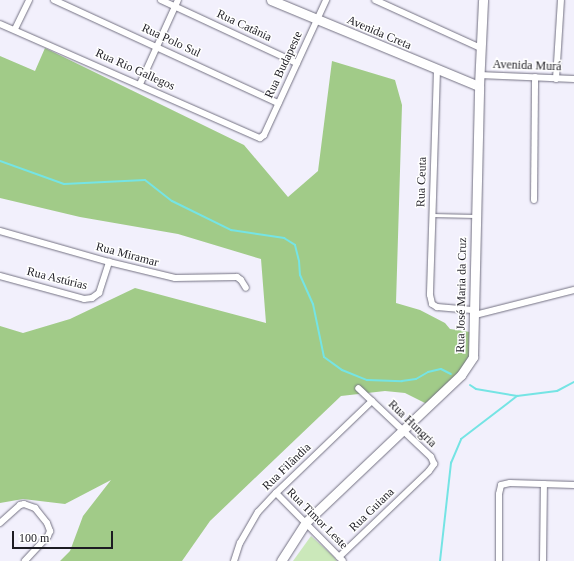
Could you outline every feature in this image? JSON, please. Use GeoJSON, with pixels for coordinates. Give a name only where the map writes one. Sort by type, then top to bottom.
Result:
{"type":"FeatureCollection","features":[{"type":"Feature","properties":{"kind":"street"},"geometry":{"type":"LineString","coordinates":[[15,29],[29,0]]}},
{"type":"Feature","properties":{"kind":"street","name":"Rua Polo Sul"},"geometry":{"type":"LineString","coordinates":[[54,0],[278,103]]}},
{"type":"Feature","properties":{"kind":"street","name":"Rua Catânia"},"geometry":{"type":"LineString","coordinates":[[161,0],[297,63]]}},
{"type":"Feature","properties":{"kind":"street"},"geometry":{"type":"LineString","coordinates":[[140,84],[178,0]]}},
{"type":"Feature","properties":{"kind":"street","name":"Avenida Creta"},"geometry":{"type":"LineString","coordinates":[[271,0],[316,20],[479,86]]}},
{"type":"Feature","properties":{"kind":"street","name":"Rua Budapeste"},"geometry":{"type":"LineString","coordinates":[[260,138],[264,135],[326,0]]}},
{"type":"Feature","properties":{"kind":"street"},"geometry":{"type":"LineString","coordinates":[[375,0],[481,48]]}},
{"type":"Feature","properties":{"kind":"street"},"geometry":{"type":"LineString","coordinates":[[556,79],[561,0]]}},
{"type":"Feature","properties":{"kind":"street","name":"Rua José Maria da Cruz"},"geometry":{"type":"LineString","coordinates":[[281,561],[306,522],[404,431],[461,375],[471,363],[474,350],[481,1]]}},
{"type":"Feature","properties":{"kind":"street","name":"Rua Rio Gallegos"},"geometry":{"type":"LineString","coordinates":[[1,25],[15,29],[260,138]]}},
{"type":"Feature","properties":{"kind":"street","name":"Rua Ceuta"},"geometry":{"type":"LineString","coordinates":[[437,70],[430,295],[432,304],[437,307],[475,313]]}},
{"type":"Feature","properties":{"kind":"street","name":"Avenida Murá"},"geometry":{"type":"LineString","coordinates":[[479,75],[556,79],[574,78]]}},
{"type":"Feature","properties":{"kind":"street"},"geometry":{"type":"LineString","coordinates":[[534,200],[536,106],[535,77]]}},
{"type":"Feature","properties":{"kind":"street","name":"Rua Miramar"},"geometry":{"type":"LineString","coordinates":[[0,231],[109,262],[175,278],[237,277],[246,288]]}},
{"type":"Feature","properties":{"kind":"street","name":"Rua Astúrias"},"geometry":{"type":"LineString","coordinates":[[0,276],[84,299],[92,298],[99,293],[109,262]]}},
{"type":"Feature","properties":{"kind":"street"},"geometry":{"type":"LineString","coordinates":[[475,313],[574,290]]}},
{"type":"Feature","properties":{"kind":"street","name":"Rua Hungria"},"geometry":{"type":"LineString","coordinates":[[358,388],[434,461],[429,471],[420,479]]}},
{"type":"Feature","properties":{"kind":"street","name":"Rua Filândia"},"geometry":{"type":"LineString","coordinates":[[234,561],[240,543],[250,525],[276,493],[372,401]]}},
{"type":"Feature","properties":{"kind":"street","name":"Rua Guiana"},"geometry":{"type":"LineString","coordinates":[[341,559],[420,479]]}},
{"type":"Feature","properties":{"kind":"street"},"geometry":{"type":"LineString","coordinates":[[499,561],[500,488],[505,483],[574,485]]}},
{"type":"Feature","properties":{"kind":"street"},"geometry":{"type":"LineString","coordinates":[[543,561],[544,484]]}},
{"type":"Feature","properties":{"kind":"street","name":"Rua Timor Leste"},"geometry":{"type":"LineString","coordinates":[[276,493],[341,559]]}},
{"type":"Feature","properties":{"kind":"street"},"geometry":{"type":"LineString","coordinates":[[0,523],[20,505],[24,504],[35,508],[49,527],[48,536],[25,561]]}},
{"type":"Feature","properties":{"kind":"lane"},"geometry":{"type":"LineString","coordinates":[[432,215],[476,216]]}},
{"type":"Feature","properties":{"kind":"green space"},"geometry":{"type":"Polygon","coordinates":[[[45,48],[244,145],[288,197],[318,171],[332,61],[395,80],[402,105],[396,303],[420,310],[445,323],[450,329],[470,332],[472,340],[468,362],[427,404],[405,393],[385,391],[341,396],[210,521],[182,561],[60,561],[70,551],[83,516],[111,480],[65,504],[23,499],[0,503],[0,326],[23,333],[70,319],[135,288],[266,323],[261,259],[178,234],[80,217],[0,198],[0,56],[35,71],[45,48]]]}},
{"type":"Feature","properties":{"kind":"green space"},"geometry":{"type":"Polygon","coordinates":[[[311,536],[332,555],[337,561],[293,561],[311,536]]]}},
{"type":"Feature","properties":{"kind":"waterway"},"geometry":{"type":"LineString","coordinates":[[0,161],[64,184],[145,180],[172,201],[231,230],[284,238],[295,245],[299,261],[300,275],[313,304],[324,357],[342,370],[367,380],[402,381],[416,379],[428,372],[441,369],[451,374]]}},
{"type":"Feature","properties":{"kind":"waterway"},"geometry":{"type":"LineString","coordinates":[[470,385],[476,389],[517,396],[557,391],[574,382]]}},
{"type":"Feature","properties":{"kind":"waterway"},"geometry":{"type":"LineString","coordinates":[[440,561],[451,463],[461,439],[517,396]]}}]}
